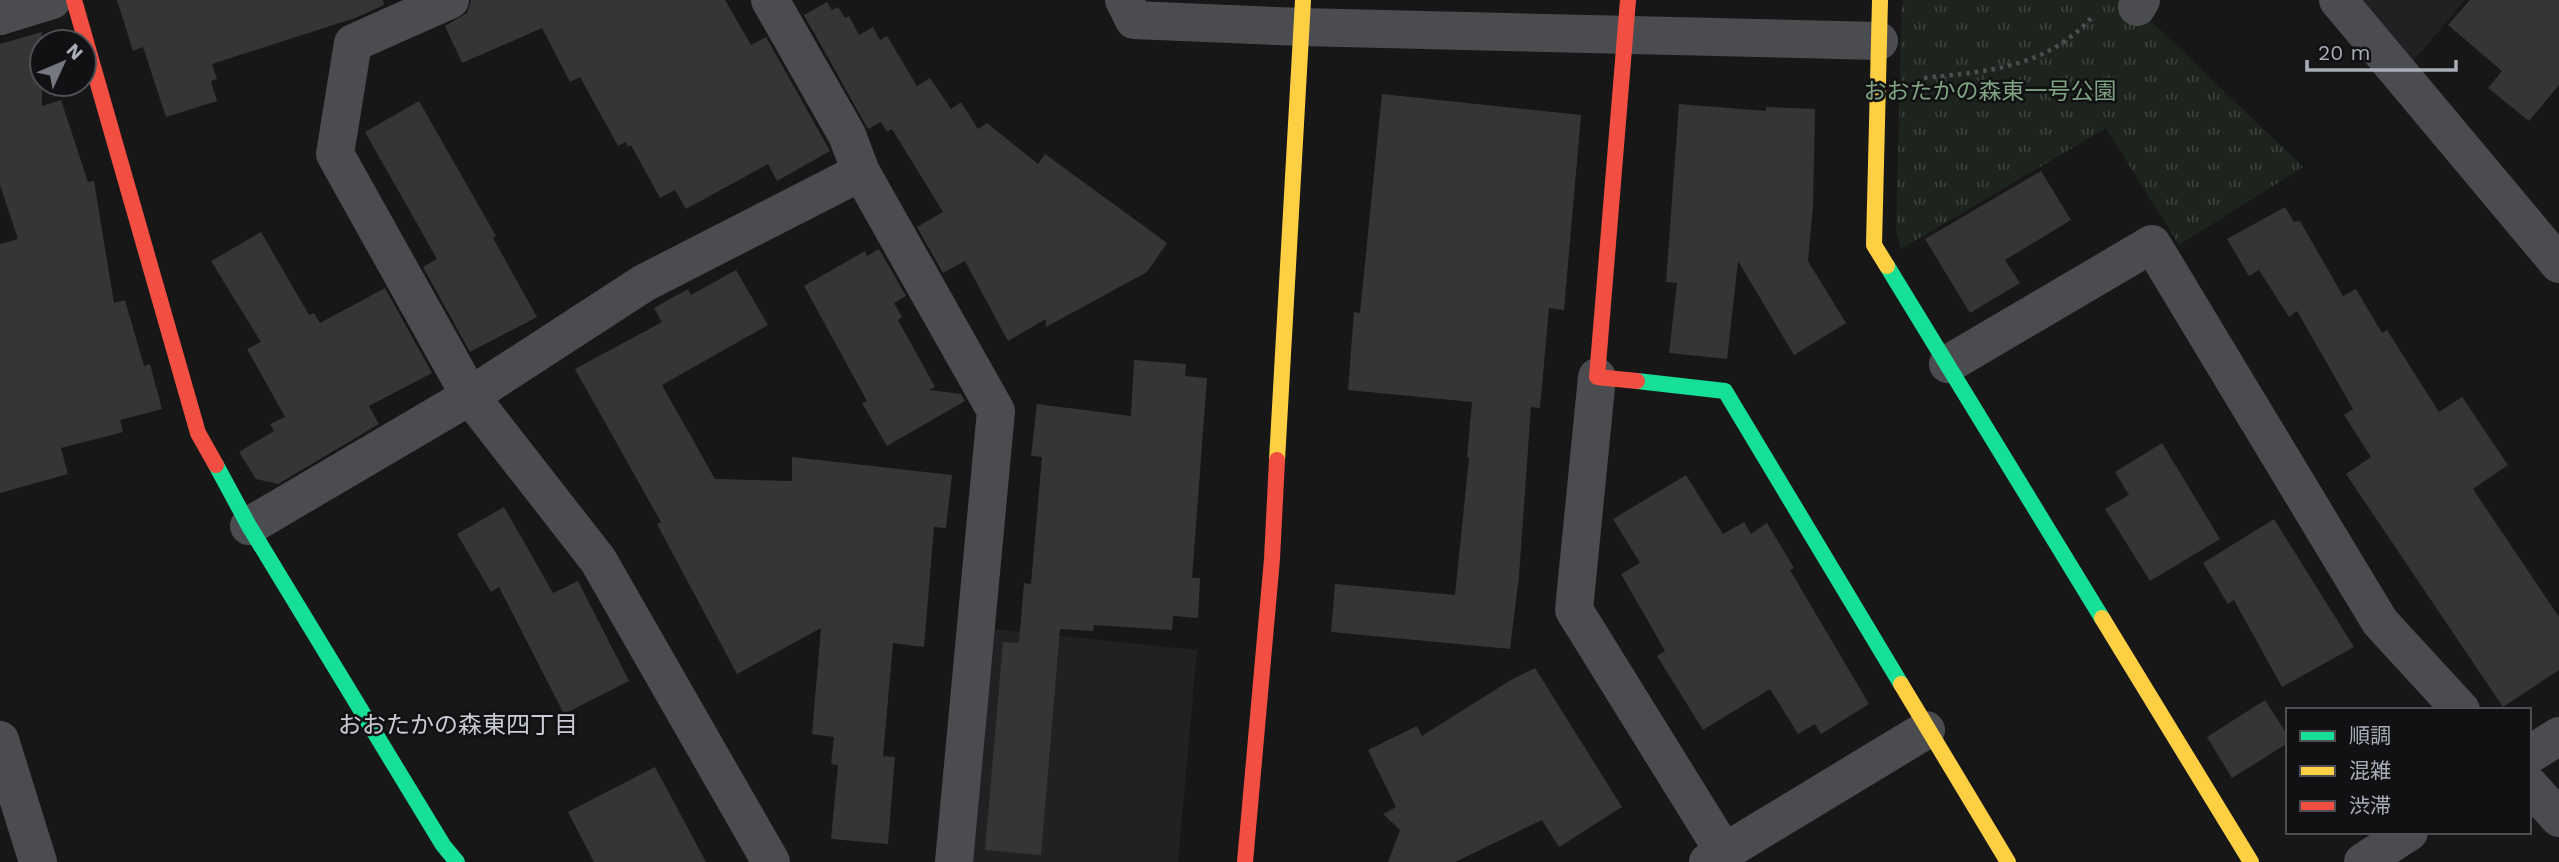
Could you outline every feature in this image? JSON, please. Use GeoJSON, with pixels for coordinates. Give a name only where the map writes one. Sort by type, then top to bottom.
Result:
{"type":"FeatureCollection","features":[{"type":"Feature","properties":{"kind":"street"},"geometry":{"type":"LineString","coordinates":[[0,16],[52,0]]}},
{"type":"Feature","properties":{"kind":"street"},"geometry":{"type":"LineString","coordinates":[[74,0],[198,433],[249,526],[443,845],[457,862]]}},
{"type":"Feature","properties":{"kind":"street"},"geometry":{"type":"LineString","coordinates":[[450,0],[353,43],[335,153],[470,397],[598,561],[771,862]]}},
{"type":"Feature","properties":{"kind":"street"},"geometry":{"type":"LineString","coordinates":[[770,0],[847,135],[861,172],[996,411],[954,862]]}},
{"type":"Feature","properties":{"kind":"street"},"geometry":{"type":"LineString","coordinates":[[1124,0],[1134,20],[1302,14],[1627,18],[1879,41]]}},
{"type":"Feature","properties":{"kind":"street"},"geometry":{"type":"LineString","coordinates":[[1881,0],[1874,245],[2251,862]]}},
{"type":"Feature","properties":{"kind":"street"},"geometry":{"type":"LineString","coordinates":[[2338,0],[2557,258]]}},
{"type":"Feature","properties":{"kind":"street"},"geometry":{"type":"LineString","coordinates":[[1245,862],[1272,559],[1302,14]]}},
{"type":"Feature","properties":{"kind":"street"},"geometry":{"type":"LineString","coordinates":[[1627,18],[1597,377],[1574,610],[1716,857],[1926,730]]}},
{"type":"Feature","properties":{"kind":"street"},"geometry":{"type":"LineString","coordinates":[[249,526],[470,397],[644,283],[861,172]]}},
{"type":"Feature","properties":{"kind":"street"},"geometry":{"type":"LineString","coordinates":[[1948,364],[2152,244],[2380,622],[2459,708]]}},
{"type":"Feature","properties":{"kind":"street"},"geometry":{"type":"LineString","coordinates":[[1597,377],[1725,391],[1926,730],[2008,862]]}},
{"type":"Feature","properties":{"kind":"street"},"geometry":{"type":"LineString","coordinates":[[2531,754],[2559,736]]}},
{"type":"Feature","properties":{"kind":"street"},"geometry":{"type":"LineString","coordinates":[[0,740],[38,862]]}},
{"type":"Feature","properties":{"kind":"street"},"geometry":{"type":"LineString","coordinates":[[2531,787],[2559,818]]}},
{"type":"Feature","properties":{"kind":"street"},"geometry":{"type":"LineString","coordinates":[[2363,862],[2406,834]]}},
{"type":"Feature","properties":{"kind":"path"},"geometry":{"type":"LineString","coordinates":[[1912,79],[1984,72],[2023,64],[2057,46],[2085,25],[2126,5]]}},
{"type":"Feature","properties":{"kind":"shaded area"},"geometry":{"type":"Polygon","coordinates":[[[2358,0],[2465,0],[2410,65],[2358,0]]]}},
{"type":"Feature","properties":{"kind":"shaded area"},"geometry":{"type":"Polygon","coordinates":[[[994,629],[1197,650],[1178,862],[970,862],[994,629]]]}},
{"type":"Feature","properties":{"kind":"green space","name":"おおたかの森東一号公園"},"geometry":{"type":"Polygon","coordinates":[[[1902,0],[2129,0],[2303,167],[2179,245],[2106,128],[1901,249],[1896,231],[1902,0]]]}},
{"type":"Feature","properties":{"kind":"building"},"geometry":{"type":"Polygon","coordinates":[[[117,0],[383,0],[384,5],[355,18],[212,64],[217,79],[211,81],[217,101],[166,117],[143,47],[133,51],[117,0]]]}},
{"type":"Feature","properties":{"kind":"building"},"geometry":{"type":"Polygon","coordinates":[[[471,0],[725,0],[751,45],[766,37],[830,151],[777,181],[768,164],[686,209],[675,190],[660,198],[631,145],[628,147],[626,142],[618,146],[580,77],[570,82],[542,28],[462,63],[445,26],[467,13],[471,0]]]}},
{"type":"Feature","properties":{"kind":"building"},"geometry":{"type":"Polygon","coordinates":[[[2470,0],[2559,0],[2559,85],[2529,121],[2488,88],[2502,71],[2448,25],[2470,0]]]}},
{"type":"Feature","properties":{"kind":"building"},"geometry":{"type":"Polygon","coordinates":[[[827,2],[832,10],[838,7],[845,18],[849,16],[859,35],[873,27],[880,40],[887,36],[917,86],[930,78],[951,109],[961,102],[978,129],[987,123],[1038,164],[1045,154],[1167,243],[1147,272],[1046,327],[1046,319],[1008,341],[965,261],[943,273],[917,227],[943,212],[892,129],[887,132],[881,122],[868,129],[804,15],[827,2]]]}},
{"type":"Feature","properties":{"kind":"building"},"geometry":{"type":"Polygon","coordinates":[[[28,36],[28,98],[42,98],[42,106],[61,100],[88,182],[94,181],[114,303],[125,300],[144,366],[150,364],[162,409],[120,420],[123,432],[61,448],[68,474],[0,493],[0,244],[18,239],[0,185],[0,44],[28,36]]]}},
{"type":"Feature","properties":{"kind":"building"},"geometry":{"type":"Polygon","coordinates":[[[1382,94],[1581,115],[1564,310],[1549,308],[1540,408],[1531,407],[1519,576],[1510,649],[1331,632],[1335,584],[1455,595],[1469,458],[1472,402],[1348,390],[1354,312],[1360,313],[1382,94]]]}},
{"type":"Feature","properties":{"kind":"building"},"geometry":{"type":"Polygon","coordinates":[[[419,101],[496,236],[493,238],[537,317],[470,352],[423,267],[437,259],[365,132],[419,101]]]}},
{"type":"Feature","properties":{"kind":"building"},"geometry":{"type":"Polygon","coordinates":[[[1679,104],[1766,111],[1766,107],[1815,109],[1813,206],[1808,261],[1846,323],[1794,355],[1738,261],[1727,359],[1669,353],[1677,283],[1666,282],[1679,104]]]}},
{"type":"Feature","properties":{"kind":"building"},"geometry":{"type":"Polygon","coordinates":[[[2041,171],[2071,220],[2005,260],[2020,283],[1970,313],[1925,239],[2041,171]]]}},
{"type":"Feature","properties":{"kind":"building"},"geometry":{"type":"Polygon","coordinates":[[[2285,207],[2294,222],[2300,221],[2343,296],[2356,289],[2382,333],[2387,330],[2439,412],[2462,397],[2508,465],[2473,489],[2559,617],[2559,670],[2503,707],[2346,474],[2371,457],[2344,415],[2353,409],[2297,311],[2289,317],[2259,270],[2249,276],[2227,239],[2285,207]]]}},
{"type":"Feature","properties":{"kind":"building"},"geometry":{"type":"Polygon","coordinates":[[[261,232],[309,315],[314,313],[320,323],[385,288],[432,373],[369,406],[379,424],[278,484],[256,479],[239,452],[274,431],[270,424],[285,417],[247,349],[261,342],[211,261],[261,232]]]}},
{"type":"Feature","properties":{"kind":"building"},"geometry":{"type":"Polygon","coordinates":[[[879,249],[906,296],[894,303],[902,317],[898,320],[935,387],[929,390],[961,394],[965,401],[887,446],[862,403],[867,401],[804,286],[865,251],[867,256],[879,249]]]}},
{"type":"Feature","properties":{"kind":"building"},"geometry":{"type":"Polygon","coordinates":[[[736,270],[768,325],[662,385],[715,479],[792,481],[792,457],[952,475],[946,528],[934,527],[924,647],[893,643],[883,756],[895,757],[888,844],[831,839],[838,765],[831,764],[834,737],[812,734],[821,628],[737,674],[657,524],[661,522],[575,369],[662,322],[654,308],[688,289],[691,295],[736,270]]]}},
{"type":"Feature","properties":{"kind":"building"},"geometry":{"type":"Polygon","coordinates":[[[1134,360],[1186,364],[1185,376],[1207,378],[1192,578],[1200,578],[1198,618],[1173,616],[1172,630],[1094,625],[1093,631],[1060,629],[1041,855],[985,850],[1003,642],[1019,643],[1024,583],[1031,584],[1042,457],[1031,456],[1037,404],[1131,416],[1134,360]]]}},
{"type":"Feature","properties":{"kind":"building"},"geometry":{"type":"Polygon","coordinates":[[[2162,443],[2220,539],[2150,581],[2105,509],[2129,495],[2115,472],[2162,443]]]}},
{"type":"Feature","properties":{"kind":"building"},"geometry":{"type":"Polygon","coordinates":[[[1686,475],[1723,534],[1744,522],[1751,534],[1767,523],[1794,568],[1790,570],[1869,704],[1821,734],[1815,724],[1798,734],[1770,689],[1703,730],[1657,656],[1665,651],[1621,574],[1640,563],[1613,519],[1686,475]]]}},
{"type":"Feature","properties":{"kind":"building"},"geometry":{"type":"Polygon","coordinates":[[[504,507],[553,593],[578,581],[629,681],[564,714],[499,587],[491,592],[457,534],[504,507]]]}},
{"type":"Feature","properties":{"kind":"building"},"geometry":{"type":"Polygon","coordinates":[[[2274,519],[2354,647],[2282,687],[2234,600],[2228,604],[2203,563],[2274,519]]]}},
{"type":"Feature","properties":{"kind":"building"},"geometry":{"type":"Polygon","coordinates":[[[1535,668],[1622,807],[1559,847],[1542,820],[1455,862],[1388,862],[1400,830],[1383,814],[1396,807],[1368,750],[1417,726],[1422,736],[1509,681],[1535,668]]]}},
{"type":"Feature","properties":{"kind":"building"},"geometry":{"type":"Polygon","coordinates":[[[2265,700],[2286,733],[2286,744],[2232,778],[2207,737],[2265,700]]]}},
{"type":"Feature","properties":{"kind":"building"},"geometry":{"type":"Polygon","coordinates":[[[655,767],[706,862],[594,862],[568,812],[655,767]]]}},
{"type":"Feature","properties":{"kind":"traffic: fast"},"geometry":{"type":"LineString","coordinates":[[1887,266],[2102,618]]}},
{"type":"Feature","properties":{"kind":"traffic: fast"},"geometry":{"type":"LineString","coordinates":[[1637,381],[1725,391],[1901,684]]}},
{"type":"Feature","properties":{"kind":"traffic: fast"},"geometry":{"type":"LineString","coordinates":[[216,465],[249,526],[443,845],[457,862]]}},
{"type":"Feature","properties":{"kind":"traffic: slow"},"geometry":{"type":"LineString","coordinates":[[1277,460],[1303,0]]}},
{"type":"Feature","properties":{"kind":"traffic: slow"},"geometry":{"type":"LineString","coordinates":[[1880,0],[1874,245],[1887,266]]}},
{"type":"Feature","properties":{"kind":"traffic: slow"},"geometry":{"type":"LineString","coordinates":[[2102,618],[2251,862]]}},
{"type":"Feature","properties":{"kind":"traffic: slow"},"geometry":{"type":"LineString","coordinates":[[1901,684],[2008,862]]}},
{"type":"Feature","properties":{"kind":"traffic: jam"},"geometry":{"type":"LineString","coordinates":[[74,0],[198,433],[216,465]]}},
{"type":"Feature","properties":{"kind":"traffic: jam"},"geometry":{"type":"LineString","coordinates":[[1628,0],[1597,377],[1637,381]]}},
{"type":"Feature","properties":{"kind":"traffic: jam"},"geometry":{"type":"LineString","coordinates":[[1245,862],[1272,559],[1277,460]]}},
{"type":"Feature","properties":{"kind":"district","name":"おおたかの森東四丁目"},"geometry":{"type":"Point","coordinates":[458,725]}}]}
